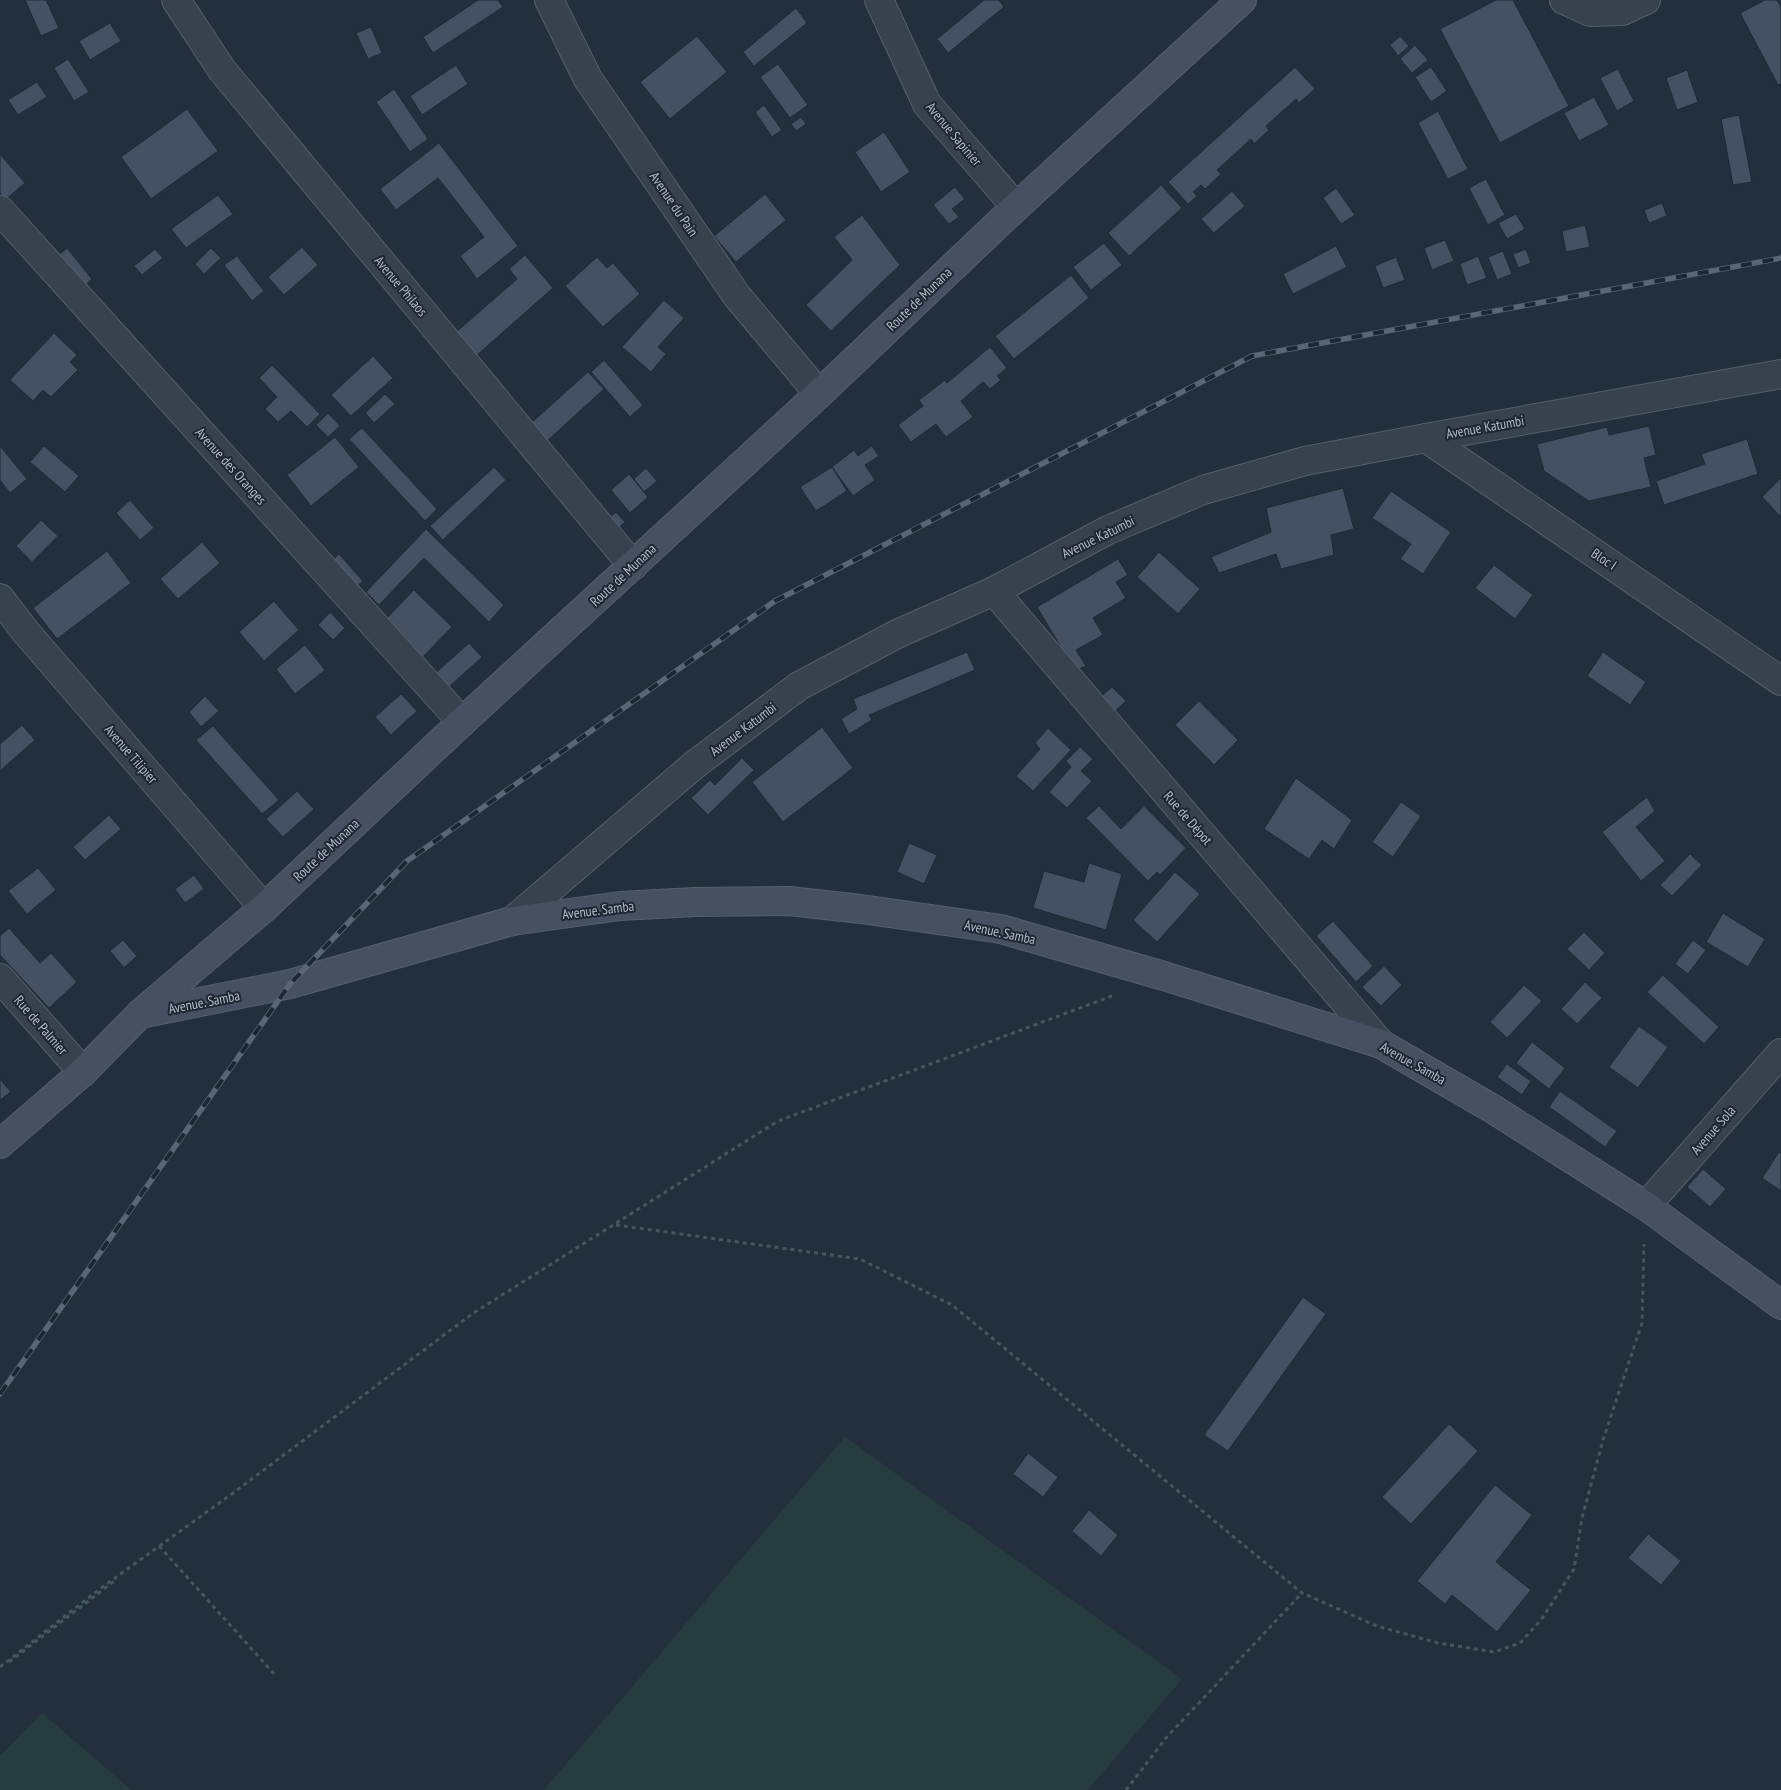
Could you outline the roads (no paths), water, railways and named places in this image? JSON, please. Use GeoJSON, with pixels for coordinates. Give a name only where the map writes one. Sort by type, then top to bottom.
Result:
{"type":"FeatureCollection","features":[{"type":"Feature","properties":{"kind":"street","name":"Avenue Philaos"},"geometry":{"type":"LineString","coordinates":[[176,0],[222,70],[633,566]]}},
{"type":"Feature","properties":{"kind":"street","name":"Avenue du Pain"},"geometry":{"type":"LineString","coordinates":[[549,0],[588,79],[737,296],[819,394]]}},
{"type":"Feature","properties":{"kind":"street","name":"Avenue Sapinier"},"geometry":{"type":"LineString","coordinates":[[879,0],[927,104],[1016,207]]}},
{"type":"Feature","properties":{"kind":"street","name":"Route de Munana"},"geometry":{"type":"LineString","coordinates":[[0,1144],[83,1072],[140,1014],[264,908],[462,722],[819,394],[1016,207],[1242,0]]}},
{"type":"Feature","properties":{"kind":"street"},"geometry":{"type":"LineString","coordinates":[[1564,0],[1590,12],[1622,11],[1646,0]]}},
{"type":"Feature","properties":{"kind":"street","name":"Avenue des Oranges"},"geometry":{"type":"LineString","coordinates":[[0,210],[462,722]]}},
{"type":"Feature","properties":{"kind":"street","name":"Avenue Katumbi"},"geometry":{"type":"LineString","coordinates":[[512,921],[693,766],[799,686],[896,634],[994,591],[1108,530],[1203,490],[1305,461],[1781,374]]}},
{"type":"Feature","properties":{"kind":"street","name":"Bloc I"},"geometry":{"type":"LineString","coordinates":[[1426,438],[1781,680]]}},
{"type":"Feature","properties":{"kind":"street","name":"Rue de Dépot"},"geometry":{"type":"LineString","coordinates":[[994,591],[1381,1044]]}},
{"type":"Feature","properties":{"kind":"street","name":"Avenue Tilipier"},"geometry":{"type":"LineString","coordinates":[[0,598],[25,631],[264,908]]}},
{"type":"Feature","properties":{"kind":"street","name":"Avenue. Samba"},"geometry":{"type":"LineString","coordinates":[[140,1014],[290,984],[512,921],[620,906],[695,902],[789,901],[1001,929],[1164,976],[1381,1044],[1493,1108],[1646,1206],[1781,1304]]}},
{"type":"Feature","properties":{"kind":"street","name":"Rue de Palmier"},"geometry":{"type":"LineString","coordinates":[[0,978],[83,1072]]}},
{"type":"Feature","properties":{"kind":"street","name":"Avenue Sola"},"geometry":{"type":"LineString","coordinates":[[1646,1206],[1781,1053]]}},
{"type":"Feature","properties":{"kind":"railway"},"geometry":{"type":"LineString","coordinates":[[0,1394],[290,984],[407,861],[775,601],[1252,356],[1781,258]]}}]}
